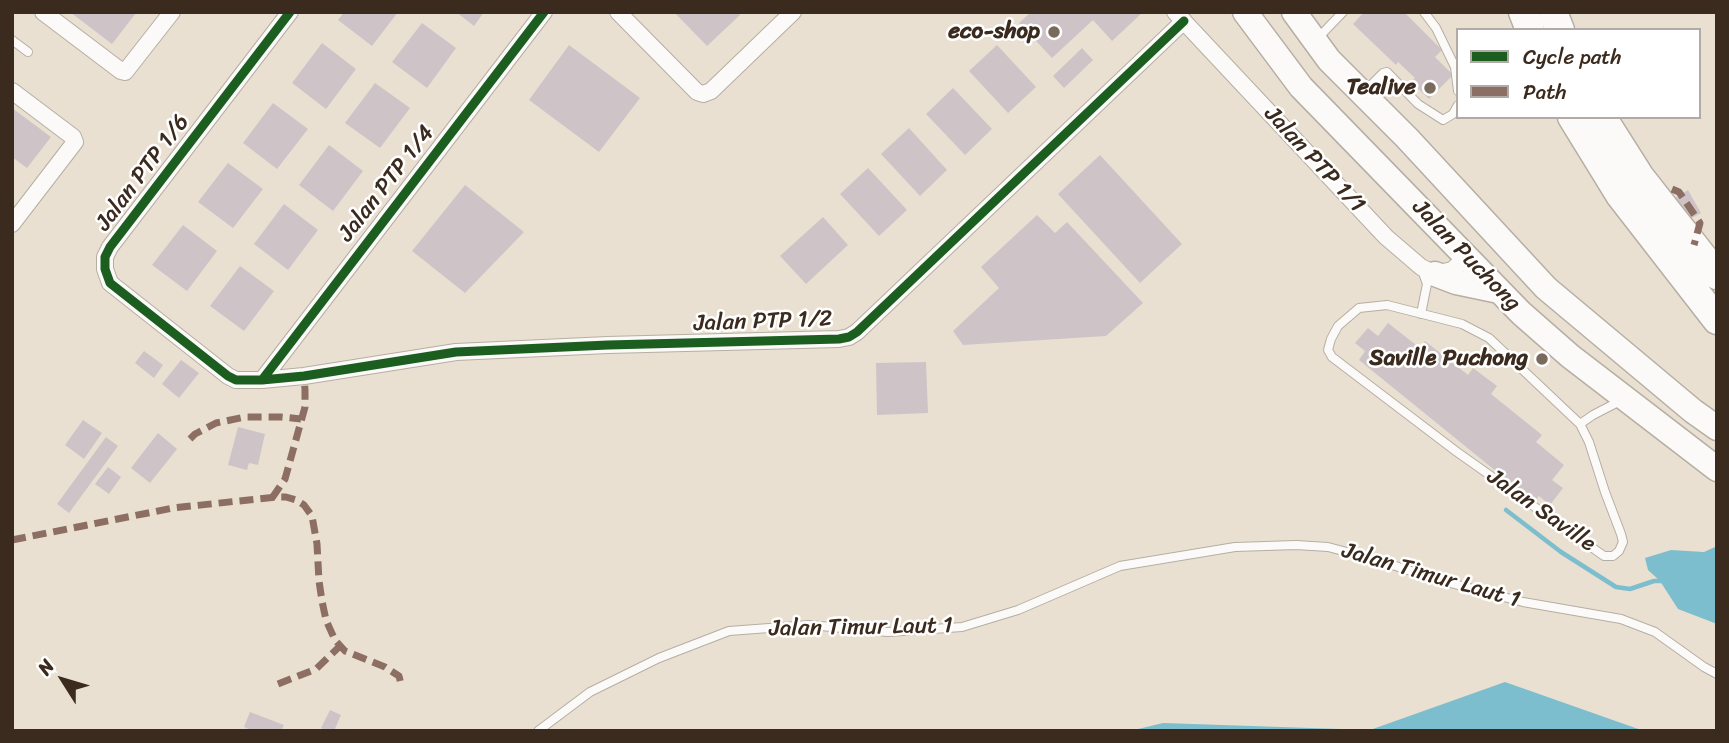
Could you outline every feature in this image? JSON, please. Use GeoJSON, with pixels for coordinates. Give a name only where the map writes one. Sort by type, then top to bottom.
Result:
{"type":"FeatureCollection","features":[{"type":"Feature","properties":{"kind":"highway"},"geometry":{"type":"LineString","coordinates":[[1573,119],[1620,195],[1717,320]]}},
{"type":"Feature","properties":{"kind":"highway"},"geometry":{"type":"LineString","coordinates":[[1603,119],[1640,177],[1717,275]]}},
{"type":"Feature","properties":{"kind":"main road","name":"Jalan Puchong"},"geometry":{"type":"LineString","coordinates":[[1245,12],[1301,87],[1521,313],[1570,356],[1717,469]]}},
{"type":"Feature","properties":{"kind":"main road","name":"Jalan Puchong"},"geometry":{"type":"LineString","coordinates":[[1294,12],[1329,60],[1407,138],[1546,288],[1717,428]]}},
{"type":"Feature","properties":{"kind":"main road"},"geometry":{"type":"LineString","coordinates":[[1407,138],[1437,181],[1461,205],[1474,223],[1476,244],[1466,258]]}},
{"type":"Feature","properties":{"kind":"main road"},"geometry":{"type":"LineString","coordinates":[[1428,271],[1456,282],[1499,291]]}},
{"type":"Feature","properties":{"kind":"street"},"geometry":{"type":"LineString","coordinates":[[43,12],[125,72],[172,12]]}},
{"type":"Feature","properties":{"kind":"street","name":"Jalan PTP 1/6"},"geometry":{"type":"LineString","coordinates":[[261,380],[236,380],[228,376],[110,282],[105,269],[105,257],[290,12]]}},
{"type":"Feature","properties":{"kind":"street","name":"Jalan PTP 1/4"},"geometry":{"type":"LineString","coordinates":[[261,380],[544,12]]}},
{"type":"Feature","properties":{"kind":"street"},"geometry":{"type":"LineString","coordinates":[[618,12],[697,92],[703,94],[710,91],[793,12]]}},
{"type":"Feature","properties":{"kind":"street","name":"Jalan PTP 1/2"},"geometry":{"type":"LineString","coordinates":[[261,380],[304,376],[456,352],[849,337],[877,314],[1180,17]]}},
{"type":"Feature","properties":{"kind":"street","name":"Jalan PTP 1/1"},"geometry":{"type":"LineString","coordinates":[[1180,17],[1386,237],[1428,271]]}},
{"type":"Feature","properties":{"kind":"street"},"geometry":{"type":"LineString","coordinates":[[12,91],[75,142],[12,224]]}},
{"type":"Feature","properties":{"kind":"street"},"geometry":{"type":"LineString","coordinates":[[1428,271],[1452,270],[1466,258]]}},
{"type":"Feature","properties":{"kind":"lane"},"geometry":{"type":"LineString","coordinates":[[1315,41],[1343,12]]}},
{"type":"Feature","properties":{"kind":"lane"},"geometry":{"type":"LineString","coordinates":[[1423,12],[1436,27],[1455,66],[1456,74]]}},
{"type":"Feature","properties":{"kind":"lane"},"geometry":{"type":"LineString","coordinates":[[12,40],[28,52]]}},
{"type":"Feature","properties":{"kind":"lane"},"geometry":{"type":"LineString","coordinates":[[1362,94],[1387,72],[1418,104],[1443,120],[1456,109]]}},
{"type":"Feature","properties":{"kind":"lane"},"geometry":{"type":"LineString","coordinates":[[1422,314],[1428,271]]}},
{"type":"Feature","properties":{"kind":"lane","name":"Jalan Saville"},"geometry":{"type":"LineString","coordinates":[[1387,305],[1422,314],[1462,324],[1489,338],[1580,424],[1623,542],[1613,556],[1604,556],[1457,452],[1332,357],[1328,350],[1338,326],[1359,308],[1387,305]]}},
{"type":"Feature","properties":{"kind":"lane"},"geometry":{"type":"LineString","coordinates":[[1580,424],[1625,399]]}},
{"type":"Feature","properties":{"kind":"lane","name":"Jalan Timur Laut 1"},"geometry":{"type":"LineString","coordinates":[[538,731],[590,692],[659,658],[729,631],[809,625],[888,632],[962,627],[1018,610],[1120,566],[1236,547],[1328,547],[1523,602],[1621,619],[1655,632],[1717,674]]}},
{"type":"Feature","properties":{"kind":"water"},"geometry":{"type":"Polygon","coordinates":[[[1717,546],[1717,624],[1678,609],[1660,581],[1648,570],[1645,558],[1671,550],[1704,552],[1717,546]]]}},
{"type":"Feature","properties":{"kind":"water"},"geometry":{"type":"Polygon","coordinates":[[[1505,682],[1644,731],[1130,731],[1163,723],[1370,730],[1505,682]]]}},
{"type":"Feature","properties":{"kind":"building"},"geometry":{"type":"Polygon","coordinates":[[[70,12],[134,12],[136,13],[112,44],[70,12]]]}},
{"type":"Feature","properties":{"kind":"building"},"geometry":{"type":"Polygon","coordinates":[[[344,12],[398,12],[372,46],[338,20],[344,12]]]}},
{"type":"Feature","properties":{"kind":"building"},"geometry":{"type":"Polygon","coordinates":[[[456,12],[484,12],[474,26],[456,12]]]}},
{"type":"Feature","properties":{"kind":"building"},"geometry":{"type":"Polygon","coordinates":[[[674,12],[737,12],[740,15],[707,46],[674,12]]]}},
{"type":"Feature","properties":{"kind":"building","name":"eco-shop"},"geometry":{"type":"Polygon","coordinates":[[[1031,12],[1143,12],[1112,41],[1093,20],[1052,58],[1019,23],[1031,12]]]}},
{"type":"Feature","properties":{"kind":"building"},"geometry":{"type":"Polygon","coordinates":[[[1364,12],[1408,12],[1406,14],[1442,50],[1435,57],[1453,75],[1429,99],[1411,82],[1415,78],[1398,62],[1396,65],[1353,24],[1364,12]]]}},
{"type":"Feature","properties":{"kind":"building"},"geometry":{"type":"Polygon","coordinates":[[[422,23],[456,48],[427,88],[392,62],[422,23]]]}},
{"type":"Feature","properties":{"kind":"building"},"geometry":{"type":"Polygon","coordinates":[[[322,43],[356,69],[326,109],[292,83],[322,43]]]}},
{"type":"Feature","properties":{"kind":"building"},"geometry":{"type":"Polygon","coordinates":[[[569,45],[640,98],[599,152],[529,100],[569,45]]]}},
{"type":"Feature","properties":{"kind":"building"},"geometry":{"type":"Polygon","coordinates":[[[997,45],[1036,87],[1008,113],[969,71],[997,45]]]}},
{"type":"Feature","properties":{"kind":"building"},"geometry":{"type":"Polygon","coordinates":[[[1082,48],[1093,60],[1064,88],[1053,76],[1082,48]]]}},
{"type":"Feature","properties":{"kind":"building"},"geometry":{"type":"Polygon","coordinates":[[[375,83],[410,108],[380,148],[345,123],[375,83]]]}},
{"type":"Feature","properties":{"kind":"building"},"geometry":{"type":"Polygon","coordinates":[[[953,88],[992,129],[965,155],[926,114],[953,88]]]}},
{"type":"Feature","properties":{"kind":"building"},"geometry":{"type":"Polygon","coordinates":[[[273,103],[308,129],[277,169],[243,143],[273,103]]]}},
{"type":"Feature","properties":{"kind":"building"},"geometry":{"type":"Polygon","coordinates":[[[12,108],[51,137],[27,168],[12,157],[12,108]]]}},
{"type":"Feature","properties":{"kind":"building"},"geometry":{"type":"Polygon","coordinates":[[[909,128],[947,170],[920,196],[881,154],[909,128]]]}},
{"type":"Feature","properties":{"kind":"building"},"geometry":{"type":"Polygon","coordinates":[[[329,145],[363,171],[333,211],[299,185],[329,145]]]}},
{"type":"Feature","properties":{"kind":"building"},"geometry":{"type":"Polygon","coordinates":[[[1100,155],[1182,244],[1140,283],[1058,194],[1100,155]]]}},
{"type":"Feature","properties":{"kind":"building"},"geometry":{"type":"Polygon","coordinates":[[[228,163],[263,189],[233,228],[198,202],[228,163]]]}},
{"type":"Feature","properties":{"kind":"building"},"geometry":{"type":"Polygon","coordinates":[[[868,168],[907,210],[879,236],[840,194],[868,168]]]}},
{"type":"Feature","properties":{"kind":"building"},"geometry":{"type":"Polygon","coordinates":[[[465,185],[524,232],[465,293],[412,251],[465,185]]]}},
{"type":"Feature","properties":{"kind":"building"},"geometry":{"type":"Polygon","coordinates":[[[1688,190],[1701,213],[1688,220],[1675,198],[1688,190]]]}},
{"type":"Feature","properties":{"kind":"building"},"geometry":{"type":"Polygon","coordinates":[[[284,204],[318,230],[288,270],[254,244],[284,204]]]}},
{"type":"Feature","properties":{"kind":"building"},"geometry":{"type":"Polygon","coordinates":[[[1037,215],[1055,233],[1067,222],[1143,303],[1106,336],[963,345],[953,331],[999,288],[981,267],[1037,215]]]}},
{"type":"Feature","properties":{"kind":"building"},"geometry":{"type":"Polygon","coordinates":[[[823,217],[848,245],[806,284],[780,256],[823,217]]]}},
{"type":"Feature","properties":{"kind":"building"},"geometry":{"type":"Polygon","coordinates":[[[183,225],[217,251],[187,291],[152,265],[183,225]]]}},
{"type":"Feature","properties":{"kind":"building"},"geometry":{"type":"Polygon","coordinates":[[[240,266],[274,291],[244,331],[210,306],[240,266]]]}},
{"type":"Feature","properties":{"kind":"building"},"geometry":{"type":"Polygon","coordinates":[[[1388,323],[1420,348],[1425,341],[1468,375],[1473,368],[1497,386],[1491,394],[1542,435],[1536,442],[1564,465],[1552,480],[1563,488],[1550,505],[1539,496],[1534,502],[1359,360],[1365,351],[1355,343],[1368,328],[1378,336],[1388,323]]]}},
{"type":"Feature","properties":{"kind":"building"},"geometry":{"type":"Polygon","coordinates":[[[144,351],[163,365],[154,378],[135,363],[144,351]]]}},
{"type":"Feature","properties":{"kind":"building"},"geometry":{"type":"Polygon","coordinates":[[[181,360],[199,373],[179,398],[162,384],[181,360]]]}},
{"type":"Feature","properties":{"kind":"building"},"geometry":{"type":"Polygon","coordinates":[[[926,362],[928,413],[877,415],[876,363],[926,362]]]}},
{"type":"Feature","properties":{"kind":"building"},"geometry":{"type":"Polygon","coordinates":[[[83,420],[102,433],[84,459],[65,445],[83,420]]]}},
{"type":"Feature","properties":{"kind":"building"},"geometry":{"type":"Polygon","coordinates":[[[238,427],[265,434],[258,465],[249,463],[247,470],[228,465],[238,427]]]}},
{"type":"Feature","properties":{"kind":"building"},"geometry":{"type":"Polygon","coordinates":[[[158,433],[177,449],[150,483],[131,468],[158,433]]]}},
{"type":"Feature","properties":{"kind":"building"},"geometry":{"type":"Polygon","coordinates":[[[106,437],[118,446],[69,513],[57,504],[106,437]]]}},
{"type":"Feature","properties":{"kind":"building"},"geometry":{"type":"Polygon","coordinates":[[[108,467],[121,477],[109,494],[95,484],[108,467]]]}},
{"type":"Feature","properties":{"kind":"building"},"geometry":{"type":"Polygon","coordinates":[[[330,710],[341,715],[334,731],[326,731],[321,728],[330,710]]]}},
{"type":"Feature","properties":{"kind":"building"},"geometry":{"type":"Polygon","coordinates":[[[250,712],[284,725],[281,731],[253,731],[244,727],[250,712]]]}},
{"type":"Feature","properties":{"kind":"waterway"},"geometry":{"type":"LineString","coordinates":[[1506,510],[1561,552],[1616,587],[1630,589],[1654,581],[1665,581]]}},
{"type":"Feature","properties":{"kind":"marked path"},"geometry":{"type":"LineString","coordinates":[[1672,189],[1679,192],[1700,223],[1694,245]]}},
{"type":"Feature","properties":{"kind":"marked path"},"geometry":{"type":"LineString","coordinates":[[272,498],[285,479],[305,407],[304,376]]}},
{"type":"Feature","properties":{"kind":"marked path"},"geometry":{"type":"LineString","coordinates":[[190,439],[216,423],[245,417],[301,419]]}},
{"type":"Feature","properties":{"kind":"marked path"},"geometry":{"type":"LineString","coordinates":[[12,540],[173,508],[276,497],[296,500],[304,505],[312,516],[322,601],[326,620],[335,640],[345,651],[385,667],[399,676],[401,684]]}},
{"type":"Feature","properties":{"kind":"marked path"},"geometry":{"type":"LineString","coordinates":[[278,684],[316,669],[340,646]]}},
{"type":"Feature","properties":{"kind":"cycle path"},"geometry":{"type":"LineString","coordinates":[[290,12],[105,257],[105,269],[110,283],[236,380],[304,376],[456,352],[849,337],[1184,21]]}},
{"type":"Feature","properties":{"kind":"cycle path"},"geometry":{"type":"LineString","coordinates":[[262,380],[544,12]]}},
{"type":"Feature","properties":{"kind":"place","name":"eco-shop"},"geometry":{"type":"Point","coordinates":[1054,32]}},
{"type":"Feature","properties":{"kind":"place","name":"Tealive"},"geometry":{"type":"Point","coordinates":[1430,88]}},
{"type":"Feature","properties":{"kind":"place","name":"Saville Puchong"},"geometry":{"type":"Point","coordinates":[1542,359]}}]}
